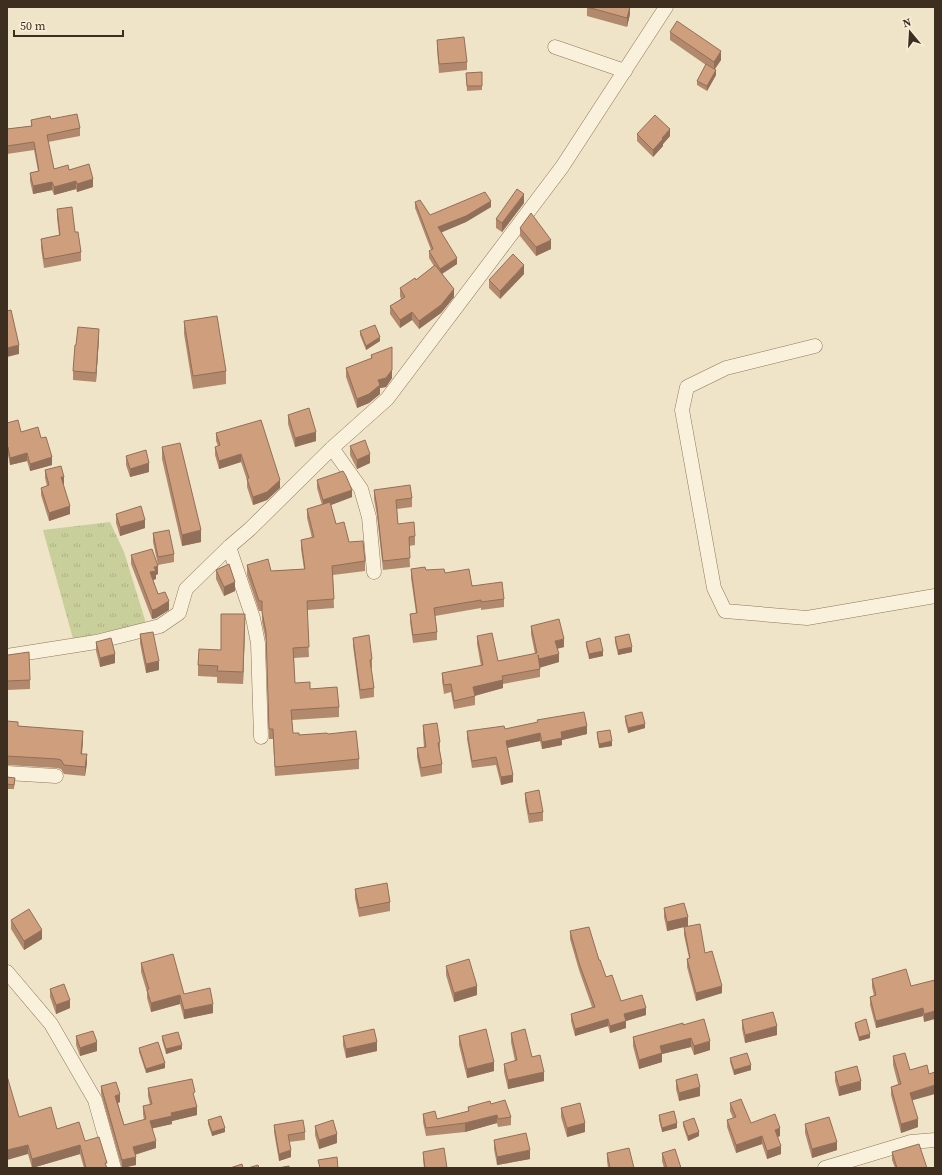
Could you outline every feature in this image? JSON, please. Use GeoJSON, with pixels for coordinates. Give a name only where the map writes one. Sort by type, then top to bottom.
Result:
{"type":"FeatureCollection","features":[{"type":"Feature","properties":{"kind":"street"},"geometry":{"type":"LineString","coordinates":[[7,656],[96,642],[160,626],[179,613],[186,589],[230,546],[250,529],[332,448],[392,393],[562,167],[666,7]]}},
{"type":"Feature","properties":{"kind":"street"},"geometry":{"type":"LineString","coordinates":[[555,47],[625,71]]}},
{"type":"Feature","properties":{"kind":"street"},"geometry":{"type":"LineString","coordinates":[[815,346],[726,368],[687,386],[682,410],[714,588],[725,611],[807,618],[935,596]]}},
{"type":"Feature","properties":{"kind":"street"},"geometry":{"type":"LineString","coordinates":[[332,448],[361,489],[369,517],[374,572]]}},
{"type":"Feature","properties":{"kind":"street"},"geometry":{"type":"LineString","coordinates":[[230,546],[253,618],[258,643],[261,737]]}},
{"type":"Feature","properties":{"kind":"street"},"geometry":{"type":"LineString","coordinates":[[7,773],[56,776]]}},
{"type":"Feature","properties":{"kind":"street"},"geometry":{"type":"LineString","coordinates":[[7,972],[51,1024],[95,1100],[114,1168]]}},
{"type":"Feature","properties":{"kind":"street"},"geometry":{"type":"LineString","coordinates":[[824,1168],[911,1142],[935,1140]]}},
{"type":"Feature","properties":{"kind":"green space"},"geometry":{"type":"Polygon","coordinates":[[[110,522],[124,552],[146,623],[73,639],[43,530],[110,522]]]}},
{"type":"Feature","properties":{"kind":"building"},"geometry":{"type":"Polygon","coordinates":[[[587,7],[630,7],[627,18],[587,7]]]}},
{"type":"Feature","properties":{"kind":"building"},"geometry":{"type":"Polygon","coordinates":[[[677,21],[721,51],[714,62],[670,32],[677,21]]]}},
{"type":"Feature","properties":{"kind":"building"},"geometry":{"type":"Polygon","coordinates":[[[464,37],[467,62],[439,64],[437,40],[464,37]]]}},
{"type":"Feature","properties":{"kind":"building"},"geometry":{"type":"Polygon","coordinates":[[[706,64],[716,70],[707,86],[697,81],[706,64]]]}},
{"type":"Feature","properties":{"kind":"building"},"geometry":{"type":"Polygon","coordinates":[[[482,72],[482,86],[467,86],[466,73],[482,72]]]}},
{"type":"Feature","properties":{"kind":"building"},"geometry":{"type":"Polygon","coordinates":[[[77,114],[80,128],[47,135],[54,169],[68,165],[69,170],[89,164],[93,179],[77,184],[76,181],[54,187],[52,182],[33,186],[30,173],[39,171],[34,142],[7,146],[7,129],[32,126],[31,120],[50,116],[51,119],[77,114]]]}},
{"type":"Feature","properties":{"kind":"building"},"geometry":{"type":"Polygon","coordinates":[[[655,115],[670,129],[653,150],[637,134],[655,115]]]}},
{"type":"Feature","properties":{"kind":"building"},"geometry":{"type":"Polygon","coordinates":[[[517,189],[524,194],[502,223],[496,219],[517,189]]]}},
{"type":"Feature","properties":{"kind":"building"},"geometry":{"type":"Polygon","coordinates":[[[485,192],[491,201],[466,216],[438,227],[457,258],[440,269],[429,251],[433,249],[415,202],[420,200],[430,215],[485,192]]]}},
{"type":"Feature","properties":{"kind":"building"},"geometry":{"type":"Polygon","coordinates":[[[72,207],[75,232],[78,232],[81,252],[44,259],[41,239],[60,235],[57,209],[72,207]]]}},
{"type":"Feature","properties":{"kind":"building"},"geometry":{"type":"Polygon","coordinates":[[[531,213],[551,240],[536,247],[520,228],[531,213]]]}},
{"type":"Feature","properties":{"kind":"building"},"geometry":{"type":"Polygon","coordinates":[[[513,254],[524,265],[500,291],[489,280],[513,254]]]}},
{"type":"Feature","properties":{"kind":"building"},"geometry":{"type":"Polygon","coordinates":[[[435,265],[454,289],[441,305],[419,321],[412,312],[400,320],[390,306],[405,297],[400,288],[415,278],[416,280],[435,265]]]}},
{"type":"Feature","properties":{"kind":"building"},"geometry":{"type":"Polygon","coordinates":[[[11,310],[19,345],[7,348],[7,311],[11,310]]]}},
{"type":"Feature","properties":{"kind":"building"},"geometry":{"type":"Polygon","coordinates":[[[217,316],[226,371],[193,376],[184,321],[217,316]]]}},
{"type":"Feature","properties":{"kind":"building"},"geometry":{"type":"Polygon","coordinates":[[[375,325],[380,337],[366,346],[360,331],[375,325]]]}},
{"type":"Feature","properties":{"kind":"building"},"geometry":{"type":"Polygon","coordinates":[[[78,327],[99,329],[96,373],[73,371],[78,327]]]}},
{"type":"Feature","properties":{"kind":"building"},"geometry":{"type":"Polygon","coordinates":[[[392,347],[392,370],[386,378],[378,380],[380,385],[369,394],[357,399],[346,368],[372,358],[371,355],[392,347]]]}},
{"type":"Feature","properties":{"kind":"building"},"geometry":{"type":"Polygon","coordinates":[[[309,408],[316,432],[295,438],[288,415],[309,408]]]}},
{"type":"Feature","properties":{"kind":"building"},"geometry":{"type":"Polygon","coordinates":[[[18,420],[21,432],[38,427],[41,438],[46,437],[52,457],[30,464],[27,453],[10,458],[7,447],[7,423],[18,420]]]}},
{"type":"Feature","properties":{"kind":"building"},"geometry":{"type":"Polygon","coordinates":[[[261,420],[280,480],[267,492],[253,497],[247,479],[249,478],[241,454],[219,461],[215,447],[220,445],[216,433],[261,420]]]}},
{"type":"Feature","properties":{"kind":"building"},"geometry":{"type":"Polygon","coordinates":[[[365,440],[370,454],[357,460],[350,446],[365,440]]]}},
{"type":"Feature","properties":{"kind":"building"},"geometry":{"type":"Polygon","coordinates":[[[180,443],[201,530],[182,535],[162,447],[180,443]]]}},
{"type":"Feature","properties":{"kind":"building"},"geometry":{"type":"Polygon","coordinates":[[[146,450],[149,463],[130,469],[126,456],[146,450]]]}},
{"type":"Feature","properties":{"kind":"building"},"geometry":{"type":"Polygon","coordinates":[[[61,466],[64,477],[61,477],[70,506],[49,513],[41,488],[49,485],[45,470],[61,466]]]}},
{"type":"Feature","properties":{"kind":"building"},"geometry":{"type":"Polygon","coordinates":[[[343,471],[352,490],[323,500],[317,480],[343,471]]]}},
{"type":"Feature","properties":{"kind":"building"},"geometry":{"type":"Polygon","coordinates":[[[410,485],[412,498],[396,500],[398,524],[414,522],[415,536],[409,537],[410,558],[383,561],[374,490],[410,485]]]}},
{"type":"Feature","properties":{"kind":"building"},"geometry":{"type":"Polygon","coordinates":[[[330,502],[336,524],[344,522],[349,542],[363,541],[365,561],[332,566],[334,599],[307,601],[309,647],[293,648],[295,683],[310,682],[310,689],[337,687],[339,707],[291,710],[293,733],[299,733],[299,735],[356,731],[359,759],[275,767],[273,729],[269,729],[266,632],[262,612],[262,601],[259,601],[247,565],[268,559],[271,571],[305,569],[301,540],[314,537],[307,509],[330,502]]]}},
{"type":"Feature","properties":{"kind":"building"},"geometry":{"type":"Polygon","coordinates":[[[141,506],[145,520],[120,527],[116,514],[141,506]]]}},
{"type":"Feature","properties":{"kind":"building"},"geometry":{"type":"Polygon","coordinates":[[[169,530],[174,554],[158,557],[153,533],[169,530]]]}},
{"type":"Feature","properties":{"kind":"building"},"geometry":{"type":"Polygon","coordinates":[[[152,549],[158,566],[154,567],[156,571],[150,572],[158,594],[165,592],[169,601],[152,610],[131,555],[152,549]]]}},
{"type":"Feature","properties":{"kind":"building"},"geometry":{"type":"Polygon","coordinates":[[[229,564],[235,582],[224,587],[216,570],[229,564]]]}},
{"type":"Feature","properties":{"kind":"building"},"geometry":{"type":"Polygon","coordinates":[[[425,567],[426,570],[444,569],[445,573],[469,569],[472,586],[502,582],[504,599],[481,602],[481,600],[434,608],[437,632],[413,635],[410,614],[417,613],[411,569],[425,567]]]}},
{"type":"Feature","properties":{"kind":"building"},"geometry":{"type":"Polygon","coordinates":[[[221,614],[245,614],[243,672],[217,671],[218,666],[198,665],[199,649],[221,650],[221,614]]]}},
{"type":"Feature","properties":{"kind":"building"},"geometry":{"type":"Polygon","coordinates":[[[559,619],[564,639],[555,641],[559,654],[539,659],[538,655],[540,669],[502,676],[503,680],[473,687],[475,696],[454,701],[451,684],[444,685],[442,673],[483,665],[477,636],[492,633],[498,661],[537,653],[531,626],[559,619]]]}},
{"type":"Feature","properties":{"kind":"building"},"geometry":{"type":"Polygon","coordinates":[[[153,632],[159,661],[146,664],[140,634],[153,632]]]}},
{"type":"Feature","properties":{"kind":"building"},"geometry":{"type":"Polygon","coordinates":[[[629,634],[632,647],[618,650],[615,637],[629,634]]]}},
{"type":"Feature","properties":{"kind":"building"},"geometry":{"type":"Polygon","coordinates":[[[369,635],[372,659],[370,660],[374,688],[360,690],[353,638],[369,635]]]}},
{"type":"Feature","properties":{"kind":"building"},"geometry":{"type":"Polygon","coordinates":[[[111,638],[115,654],[100,658],[96,642],[111,638]]]}},
{"type":"Feature","properties":{"kind":"building"},"geometry":{"type":"Polygon","coordinates":[[[600,638],[603,651],[589,654],[586,642],[600,638]]]}},
{"type":"Feature","properties":{"kind":"building"},"geometry":{"type":"Polygon","coordinates":[[[29,652],[30,680],[7,681],[7,655],[29,652]]]}},
{"type":"Feature","properties":{"kind":"building"},"geometry":{"type":"Polygon","coordinates":[[[584,712],[587,726],[561,732],[562,738],[542,742],[540,733],[506,741],[513,775],[501,777],[496,757],[472,761],[467,731],[504,726],[505,729],[538,722],[537,720],[584,712]]]}},
{"type":"Feature","properties":{"kind":"building"},"geometry":{"type":"Polygon","coordinates":[[[642,712],[645,724],[628,728],[625,716],[642,712]]]}},
{"type":"Feature","properties":{"kind":"building"},"geometry":{"type":"Polygon","coordinates":[[[7,721],[18,722],[18,726],[83,731],[81,754],[87,754],[85,767],[64,765],[61,760],[57,759],[7,756],[7,721]]]}},
{"type":"Feature","properties":{"kind":"building"},"geometry":{"type":"Polygon","coordinates":[[[437,723],[440,742],[438,743],[442,764],[421,768],[417,748],[426,747],[423,725],[437,723]]]}},
{"type":"Feature","properties":{"kind":"building"},"geometry":{"type":"Polygon","coordinates":[[[610,730],[612,741],[599,744],[597,732],[610,730]]]}},
{"type":"Feature","properties":{"kind":"building"},"geometry":{"type":"Polygon","coordinates":[[[7,777],[15,778],[14,785],[7,784],[7,777]]]}},
{"type":"Feature","properties":{"kind":"building"},"geometry":{"type":"Polygon","coordinates":[[[539,790],[543,812],[529,814],[525,793],[539,790]]]}},
{"type":"Feature","properties":{"kind":"building"},"geometry":{"type":"Polygon","coordinates":[[[387,883],[390,902],[359,908],[355,889],[387,883]]]}},
{"type":"Feature","properties":{"kind":"building"},"geometry":{"type":"Polygon","coordinates":[[[684,903],[688,917],[667,922],[664,908],[684,903]]]}},
{"type":"Feature","properties":{"kind":"building"},"geometry":{"type":"Polygon","coordinates":[[[29,909],[42,930],[24,941],[11,920],[29,909]]]}},
{"type":"Feature","properties":{"kind":"building"},"geometry":{"type":"Polygon","coordinates":[[[700,924],[705,953],[712,951],[722,986],[696,993],[687,959],[690,958],[684,927],[700,924]]]}},
{"type":"Feature","properties":{"kind":"building"},"geometry":{"type":"Polygon","coordinates":[[[589,927],[606,977],[612,975],[621,1001],[642,995],[646,1008],[624,1014],[626,1021],[610,1026],[608,1019],[575,1029],[571,1014],[595,1007],[579,963],[570,931],[589,927]]]}},
{"type":"Feature","properties":{"kind":"building"},"geometry":{"type":"Polygon","coordinates":[[[173,954],[184,994],[210,988],[213,1004],[184,1010],[180,995],[151,1003],[147,990],[149,989],[141,963],[173,954]]]}},
{"type":"Feature","properties":{"kind":"building"},"geometry":{"type":"Polygon","coordinates":[[[469,959],[477,986],[454,993],[446,966],[469,959]]]}},
{"type":"Feature","properties":{"kind":"building"},"geometry":{"type":"Polygon","coordinates":[[[906,969],[911,986],[935,980],[935,1011],[924,1014],[923,1008],[876,1021],[870,997],[876,995],[872,979],[906,969]]]}},
{"type":"Feature","properties":{"kind":"building"},"geometry":{"type":"Polygon","coordinates":[[[64,984],[70,1000],[56,1005],[50,989],[64,984]]]}},
{"type":"Feature","properties":{"kind":"building"},"geometry":{"type":"Polygon","coordinates":[[[773,1012],[777,1026],[745,1035],[742,1020],[773,1012]]]}},
{"type":"Feature","properties":{"kind":"building"},"geometry":{"type":"Polygon","coordinates":[[[704,1019],[710,1041],[694,1046],[691,1038],[660,1046],[662,1053],[639,1060],[633,1037],[683,1023],[683,1025],[704,1019]]]}},
{"type":"Feature","properties":{"kind":"building"},"geometry":{"type":"Polygon","coordinates":[[[866,1019],[870,1034],[859,1037],[855,1023],[866,1019]]]}},
{"type":"Feature","properties":{"kind":"building"},"geometry":{"type":"Polygon","coordinates":[[[374,1029],[377,1042],[346,1049],[343,1036],[374,1029]]]}},
{"type":"Feature","properties":{"kind":"building"},"geometry":{"type":"Polygon","coordinates":[[[486,1029],[494,1062],[467,1069],[459,1036],[486,1029]]]}},
{"type":"Feature","properties":{"kind":"building"},"geometry":{"type":"Polygon","coordinates":[[[525,1029],[532,1057],[540,1055],[544,1072],[508,1080],[504,1064],[517,1060],[511,1033],[525,1029]]]}},
{"type":"Feature","properties":{"kind":"building"},"geometry":{"type":"Polygon","coordinates":[[[93,1031],[97,1042],[80,1048],[76,1036],[93,1031]]]}},
{"type":"Feature","properties":{"kind":"building"},"geometry":{"type":"Polygon","coordinates":[[[178,1032],[182,1045],[166,1049],[162,1036],[178,1032]]]}},
{"type":"Feature","properties":{"kind":"building"},"geometry":{"type":"Polygon","coordinates":[[[158,1042],[165,1063],[146,1069],[139,1048],[158,1042]]]}},
{"type":"Feature","properties":{"kind":"building"},"geometry":{"type":"Polygon","coordinates":[[[747,1053],[751,1065],[734,1070],[730,1058],[747,1053]]]}},
{"type":"Feature","properties":{"kind":"building"},"geometry":{"type":"Polygon","coordinates":[[[905,1053],[910,1070],[927,1065],[929,1074],[935,1072],[935,1085],[910,1093],[918,1119],[901,1124],[891,1087],[901,1084],[893,1056],[905,1053]]]}},
{"type":"Feature","properties":{"kind":"building"},"geometry":{"type":"Polygon","coordinates":[[[857,1066],[861,1081],[839,1087],[835,1072],[857,1066]]]}},
{"type":"Feature","properties":{"kind":"building"},"geometry":{"type":"Polygon","coordinates":[[[697,1074],[700,1087],[679,1093],[676,1080],[697,1074]]]}},
{"type":"Feature","properties":{"kind":"building"},"geometry":{"type":"Polygon","coordinates":[[[7,1076],[19,1117],[51,1107],[57,1129],[79,1122],[85,1141],[99,1137],[107,1163],[105,1163],[107,1168],[86,1168],[80,1145],[32,1159],[28,1145],[7,1150],[7,1076]]]}},
{"type":"Feature","properties":{"kind":"building"},"geometry":{"type":"Polygon","coordinates":[[[192,1079],[195,1092],[193,1093],[197,1107],[171,1113],[172,1116],[150,1121],[156,1141],[133,1147],[136,1157],[122,1160],[101,1086],[116,1082],[120,1094],[115,1096],[124,1125],[146,1119],[143,1106],[152,1104],[148,1088],[192,1079]]]}},
{"type":"Feature","properties":{"kind":"building"},"geometry":{"type":"Polygon","coordinates":[[[741,1099],[751,1123],[775,1114],[780,1128],[775,1130],[781,1146],[767,1151],[762,1136],[736,1145],[727,1120],[736,1117],[730,1103],[741,1099]]]}},
{"type":"Feature","properties":{"kind":"building"},"geometry":{"type":"Polygon","coordinates":[[[505,1100],[511,1117],[498,1119],[497,1115],[465,1123],[426,1128],[423,1114],[435,1111],[437,1119],[469,1111],[468,1107],[490,1101],[491,1104],[505,1100]]]}},
{"type":"Feature","properties":{"kind":"building"},"geometry":{"type":"Polygon","coordinates":[[[580,1103],[585,1123],[567,1128],[561,1108],[580,1103]]]}},
{"type":"Feature","properties":{"kind":"building"},"geometry":{"type":"Polygon","coordinates":[[[674,1111],[677,1123],[662,1128],[659,1115],[674,1111]]]}},
{"type":"Feature","properties":{"kind":"building"},"geometry":{"type":"Polygon","coordinates":[[[221,1116],[225,1128],[212,1132],[208,1120],[221,1116]]]}},
{"type":"Feature","properties":{"kind":"building"},"geometry":{"type":"Polygon","coordinates":[[[829,1117],[837,1142],[812,1149],[805,1124],[829,1117]]]}},
{"type":"Feature","properties":{"kind":"building"},"geometry":{"type":"Polygon","coordinates":[[[694,1118],[699,1132],[688,1136],[683,1122],[694,1118]]]}},
{"type":"Feature","properties":{"kind":"building"},"geometry":{"type":"Polygon","coordinates":[[[303,1120],[305,1132],[288,1135],[291,1150],[279,1154],[274,1125],[303,1120]]]}},
{"type":"Feature","properties":{"kind":"building"},"geometry":{"type":"Polygon","coordinates":[[[333,1120],[337,1134],[319,1140],[315,1126],[333,1120]]]}},
{"type":"Feature","properties":{"kind":"building"},"geometry":{"type":"Polygon","coordinates":[[[526,1133],[530,1150],[497,1157],[494,1140],[526,1133]]]}},
{"type":"Feature","properties":{"kind":"building"},"geometry":{"type":"Polygon","coordinates":[[[919,1144],[927,1168],[897,1168],[892,1152],[919,1144]]]}},
{"type":"Feature","properties":{"kind":"building"},"geometry":{"type":"Polygon","coordinates":[[[444,1148],[447,1168],[425,1168],[423,1152],[444,1148]]]}},
{"type":"Feature","properties":{"kind":"building"},"geometry":{"type":"Polygon","coordinates":[[[629,1148],[634,1168],[610,1168],[607,1153],[629,1148]]]}},
{"type":"Feature","properties":{"kind":"building"},"geometry":{"type":"Polygon","coordinates":[[[675,1149],[681,1168],[667,1168],[662,1153],[675,1149]]]}},
{"type":"Feature","properties":{"kind":"building"},"geometry":{"type":"Polygon","coordinates":[[[337,1157],[338,1168],[320,1168],[318,1160],[337,1157]]]}},
{"type":"Feature","properties":{"kind":"building"},"geometry":{"type":"Polygon","coordinates":[[[242,1164],[243,1168],[230,1168],[242,1164]]]}},
{"type":"Feature","properties":{"kind":"building"},"geometry":{"type":"Polygon","coordinates":[[[258,1165],[259,1168],[248,1168],[258,1165]]]}},
{"type":"Feature","properties":{"kind":"building"},"geometry":{"type":"Polygon","coordinates":[[[289,1166],[289,1168],[278,1168],[289,1166]]]}}]}
